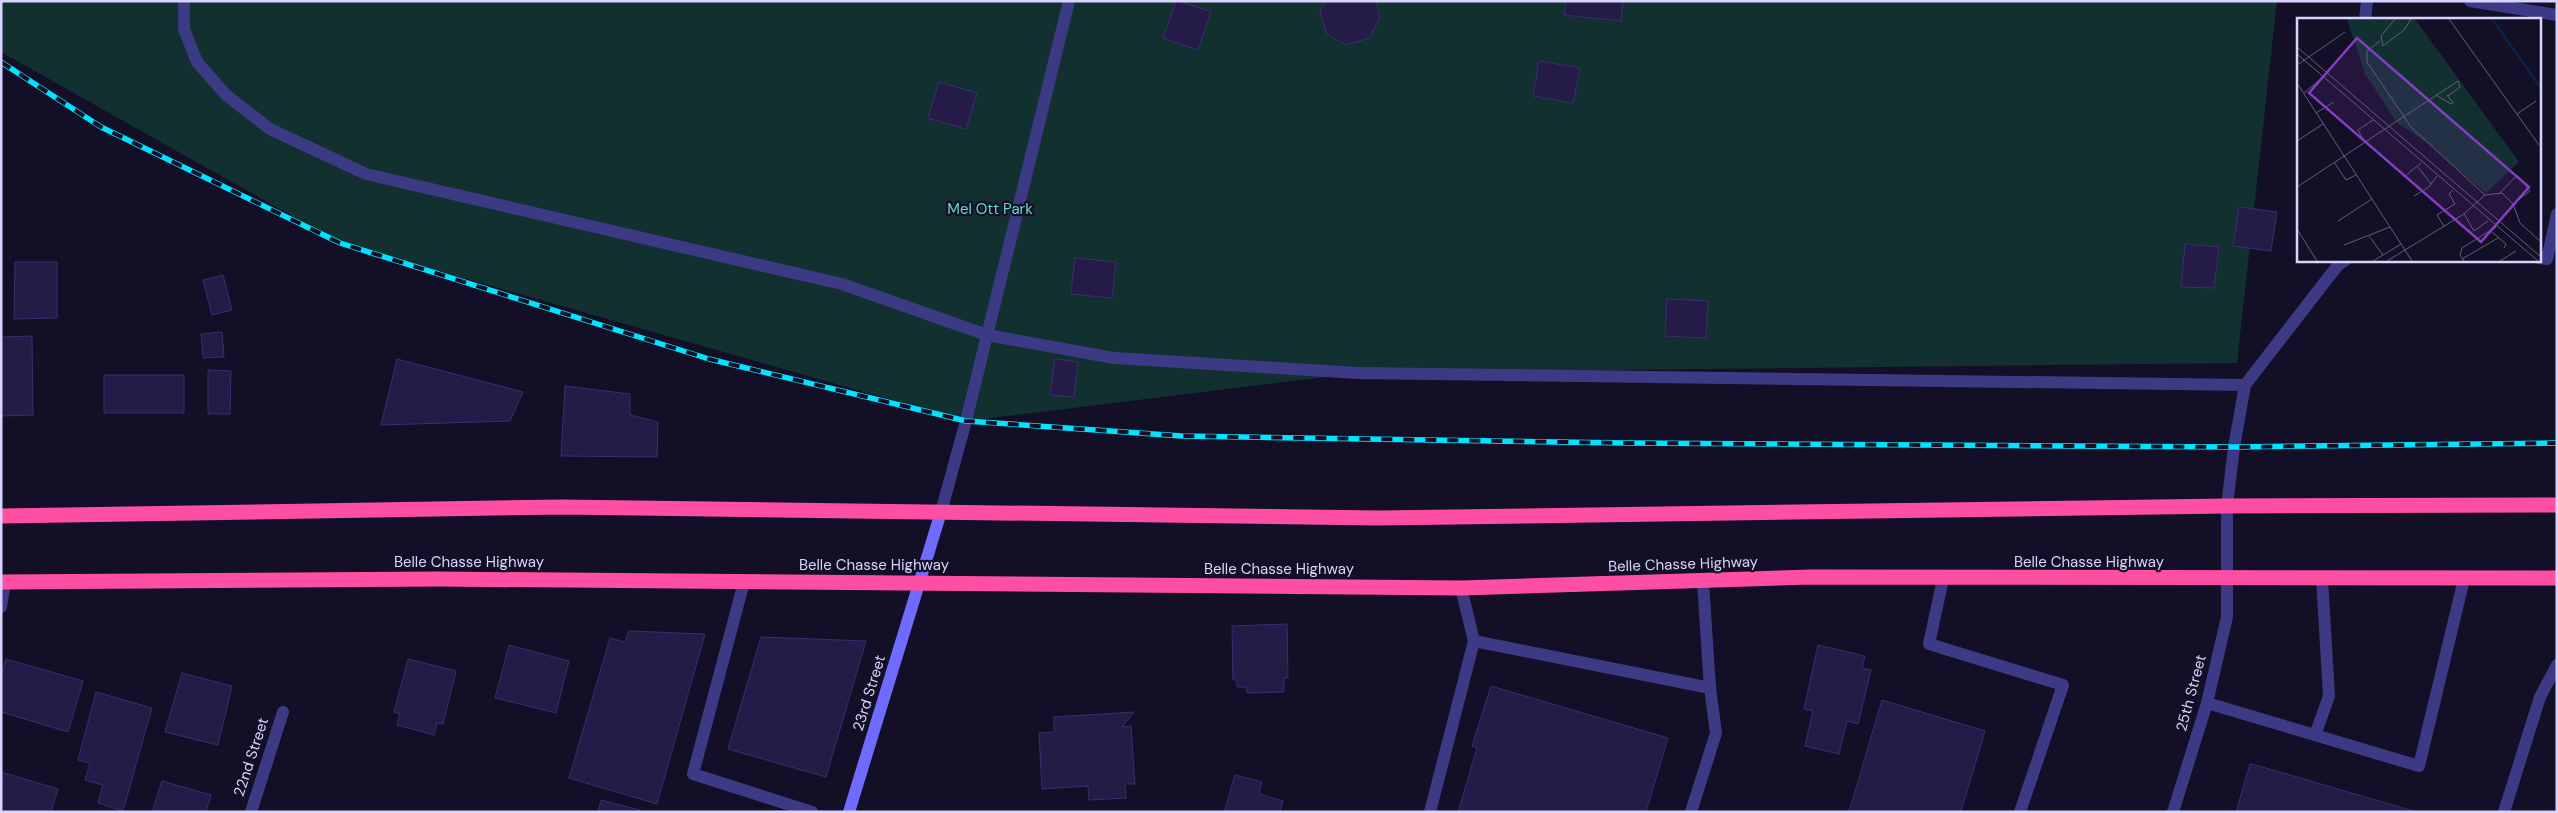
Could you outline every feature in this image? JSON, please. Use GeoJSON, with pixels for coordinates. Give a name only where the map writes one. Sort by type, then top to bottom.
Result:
{"type":"FeatureCollection","features":[{"type":"Feature","properties":{"kind":"highway"},"geometry":{"type":"LineString","coordinates":[[1,516],[562,507],[1379,518],[2228,506],[2557,505]]}},
{"type":"Feature","properties":{"kind":"highway","name":"Belle Chasse Highway"},"geometry":{"type":"LineString","coordinates":[[3,582],[418,579],[1461,588],[1703,582],[1810,577],[2464,580],[2557,578]]}},
{"type":"Feature","properties":{"kind":"street"},"geometry":{"type":"LineString","coordinates":[[184,1],[184,29],[197,62],[226,95],[270,129],[366,174],[842,284],[987,334],[1114,358],[1358,373],[2245,385],[2338,265],[2344,261]]}},
{"type":"Feature","properties":{"kind":"street"},"geometry":{"type":"LineString","coordinates":[[941,512],[987,334],[1068,1]]}},
{"type":"Feature","properties":{"kind":"street"},"geometry":{"type":"LineString","coordinates":[[2365,18],[2367,1]]}},
{"type":"Feature","properties":{"kind":"street"},"geometry":{"type":"LineString","coordinates":[[2470,1],[2557,15]]}},
{"type":"Feature","properties":{"kind":"street"},"geometry":{"type":"LineString","coordinates":[[2548,261],[2557,214]]}},
{"type":"Feature","properties":{"kind":"street","name":"25th Street"},"geometry":{"type":"LineString","coordinates":[[2173,812],[2207,703],[2227,616],[2228,506],[2234,447],[2245,385]]}},
{"type":"Feature","properties":{"kind":"street","name":"23rd Street"},"geometry":{"type":"LineString","coordinates":[[849,812],[941,512]]}},
{"type":"Feature","properties":{"kind":"street"},"geometry":{"type":"LineString","coordinates":[[1943,579],[1929,644],[2062,685],[2020,812]]}},
{"type":"Feature","properties":{"kind":"street"},"geometry":{"type":"LineString","coordinates":[[2315,735],[2329,696],[2322,579]]}},
{"type":"Feature","properties":{"kind":"street"},"geometry":{"type":"LineString","coordinates":[[2207,703],[2419,766],[2464,580]]}},
{"type":"Feature","properties":{"kind":"street"},"geometry":{"type":"LineString","coordinates":[[1,607],[3,582]]}},
{"type":"Feature","properties":{"kind":"street"},"geometry":{"type":"LineString","coordinates":[[744,582],[693,774],[812,812]]}},
{"type":"Feature","properties":{"kind":"street"},"geometry":{"type":"LineString","coordinates":[[1691,812],[1716,733],[1710,688],[1703,582]]}},
{"type":"Feature","properties":{"kind":"street"},"geometry":{"type":"LineString","coordinates":[[1430,812],[1474,641],[1461,588]]}},
{"type":"Feature","properties":{"kind":"street"},"geometry":{"type":"LineString","coordinates":[[1474,641],[1710,688]]}},
{"type":"Feature","properties":{"kind":"street"},"geometry":{"type":"LineString","coordinates":[[2504,812],[2540,697],[2557,665]]}},
{"type":"Feature","properties":{"kind":"street","name":"22nd Street"},"geometry":{"type":"LineString","coordinates":[[250,812],[283,712]]}},
{"type":"Feature","properties":{"kind":"green space","name":"Mel Ott Park"},"geometry":{"type":"Polygon","coordinates":[[[1,1],[2277,1],[2237,363],[1358,373],[966,421],[340,243],[1,52],[1,1]]]}},
{"type":"Feature","properties":{"kind":"building"},"geometry":{"type":"Polygon","coordinates":[[[1176,1],[1211,11],[1198,50],[1163,38],[1176,1]]]}},
{"type":"Feature","properties":{"kind":"building"},"geometry":{"type":"Polygon","coordinates":[[[1326,1],[1376,1],[1380,18],[1369,38],[1346,45],[1327,34],[1320,12],[1326,1]]]}},
{"type":"Feature","properties":{"kind":"building"},"geometry":{"type":"Polygon","coordinates":[[[1566,1],[1623,1],[1621,21],[1564,15],[1566,1]]]}},
{"type":"Feature","properties":{"kind":"building"},"geometry":{"type":"Polygon","coordinates":[[[1539,61],[1580,68],[1573,103],[1533,96],[1539,61]]]}},
{"type":"Feature","properties":{"kind":"building"},"geometry":{"type":"Polygon","coordinates":[[[939,82],[977,93],[966,129],[928,118],[939,82]]]}},
{"type":"Feature","properties":{"kind":"building"},"geometry":{"type":"Polygon","coordinates":[[[2239,207],[2277,212],[2271,251],[2233,246],[2239,207]]]}},
{"type":"Feature","properties":{"kind":"building"},"geometry":{"type":"Polygon","coordinates":[[[2185,244],[2219,247],[2214,288],[2181,287],[2185,244]]]}},
{"type":"Feature","properties":{"kind":"building"},"geometry":{"type":"Polygon","coordinates":[[[1075,258],[1116,262],[1112,298],[1071,294],[1075,258]]]}},
{"type":"Feature","properties":{"kind":"building"},"geometry":{"type":"Polygon","coordinates":[[[15,262],[57,262],[57,318],[14,319],[15,262]]]}},
{"type":"Feature","properties":{"kind":"building"},"geometry":{"type":"Polygon","coordinates":[[[223,275],[232,310],[212,315],[203,280],[223,275]]]}},
{"type":"Feature","properties":{"kind":"building"},"geometry":{"type":"Polygon","coordinates":[[[1667,299],[1708,301],[1706,338],[1665,336],[1667,299]]]}},
{"type":"Feature","properties":{"kind":"building"},"geometry":{"type":"Polygon","coordinates":[[[222,332],[224,357],[203,358],[201,334],[222,332]]]}},
{"type":"Feature","properties":{"kind":"building"},"geometry":{"type":"Polygon","coordinates":[[[32,336],[33,415],[1,416],[1,337],[32,336]]]}},
{"type":"Feature","properties":{"kind":"building"},"geometry":{"type":"Polygon","coordinates":[[[397,359],[523,392],[510,421],[381,425],[397,359]]]}},
{"type":"Feature","properties":{"kind":"building"},"geometry":{"type":"Polygon","coordinates":[[[1055,359],[1078,362],[1074,397],[1050,395],[1055,359]]]}},
{"type":"Feature","properties":{"kind":"building"},"geometry":{"type":"Polygon","coordinates":[[[208,370],[231,371],[230,414],[208,414],[208,370]]]}},
{"type":"Feature","properties":{"kind":"building"},"geometry":{"type":"Polygon","coordinates":[[[104,375],[184,375],[184,413],[104,413],[104,375]]]}},
{"type":"Feature","properties":{"kind":"building"},"geometry":{"type":"Polygon","coordinates":[[[565,386],[630,394],[630,415],[658,422],[657,457],[561,456],[565,386]]]}},
{"type":"Feature","properties":{"kind":"building"},"geometry":{"type":"Polygon","coordinates":[[[1287,624],[1288,678],[1284,678],[1284,692],[1247,693],[1246,687],[1237,687],[1237,680],[1233,680],[1232,626],[1287,624]]]}},
{"type":"Feature","properties":{"kind":"building"},"geometry":{"type":"Polygon","coordinates":[[[629,631],[705,634],[657,804],[569,778],[610,638],[625,642],[629,631]]]}},
{"type":"Feature","properties":{"kind":"building"},"geometry":{"type":"Polygon","coordinates":[[[761,637],[866,641],[826,777],[728,749],[761,637]]]}},
{"type":"Feature","properties":{"kind":"building"},"geometry":{"type":"Polygon","coordinates":[[[509,645],[569,661],[556,713],[495,698],[509,645]]]}},
{"type":"Feature","properties":{"kind":"building"},"geometry":{"type":"Polygon","coordinates":[[[1818,645],[1865,656],[1862,668],[1871,670],[1858,724],[1847,721],[1839,754],[1805,746],[1813,711],[1804,709],[1818,645]]]}},
{"type":"Feature","properties":{"kind":"building"},"geometry":{"type":"Polygon","coordinates":[[[6,659],[83,681],[68,732],[1,712],[1,675],[6,659]]]}},
{"type":"Feature","properties":{"kind":"building"},"geometry":{"type":"Polygon","coordinates":[[[408,659],[456,671],[443,724],[437,723],[434,735],[397,725],[400,714],[394,712],[408,659]]]}},
{"type":"Feature","properties":{"kind":"building"},"geometry":{"type":"Polygon","coordinates":[[[182,673],[232,686],[218,745],[165,732],[182,673]]]}},
{"type":"Feature","properties":{"kind":"building"},"geometry":{"type":"Polygon","coordinates":[[[1491,686],[1668,738],[1646,812],[1458,812],[1477,748],[1472,746],[1491,686]]]}},
{"type":"Feature","properties":{"kind":"building"},"geometry":{"type":"Polygon","coordinates":[[[96,692],[152,708],[123,811],[98,803],[103,785],[85,780],[90,763],[78,760],[96,692]]]}},
{"type":"Feature","properties":{"kind":"building"},"geometry":{"type":"Polygon","coordinates":[[[1882,700],[1985,731],[1961,812],[1849,812],[1882,700]]]}},
{"type":"Feature","properties":{"kind":"building"},"geometry":{"type":"Polygon","coordinates":[[[1134,712],[1122,727],[1131,726],[1135,784],[1125,784],[1126,798],[1089,800],[1088,786],[1042,789],[1039,733],[1054,732],[1054,717],[1134,712]]]}},
{"type":"Feature","properties":{"kind":"building"},"geometry":{"type":"Polygon","coordinates":[[[2250,764],[2252,764],[2417,812],[2236,812],[2250,764]]]}},
{"type":"Feature","properties":{"kind":"building"},"geometry":{"type":"Polygon","coordinates":[[[1,772],[58,789],[51,812],[1,812],[1,772]]]}},
{"type":"Feature","properties":{"kind":"building"},"geometry":{"type":"Polygon","coordinates":[[[1235,775],[1262,782],[1259,794],[1283,801],[1280,812],[1224,812],[1235,775]]]}},
{"type":"Feature","properties":{"kind":"building"},"geometry":{"type":"Polygon","coordinates":[[[162,781],[211,795],[206,812],[152,812],[162,781]]]}},
{"type":"Feature","properties":{"kind":"building"},"geometry":{"type":"Polygon","coordinates":[[[601,800],[640,810],[639,812],[598,812],[601,800]]]}},
{"type":"Feature","properties":{"kind":"railway"},"geometry":{"type":"LineString","coordinates":[[1,62],[101,127],[340,243],[709,359],[966,421],[1182,436],[1627,443],[2234,447],[2557,443]]}}]}
